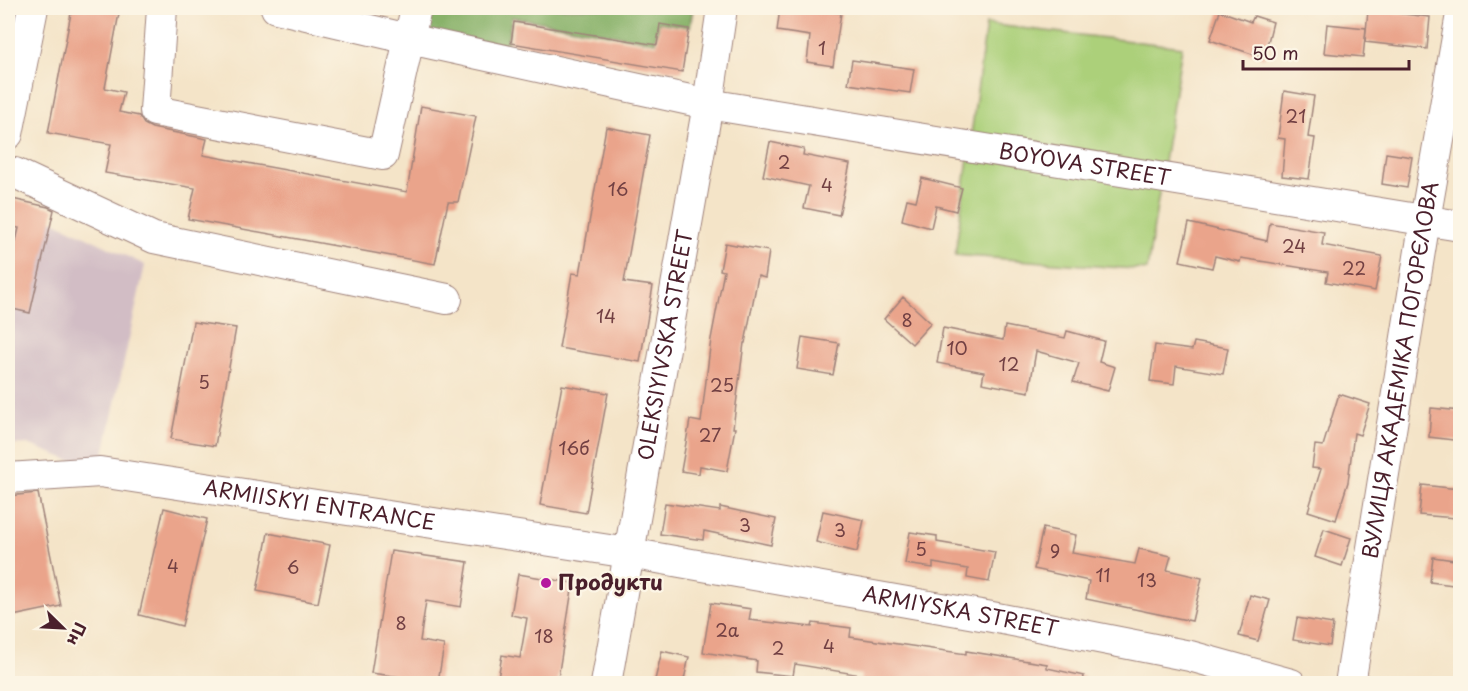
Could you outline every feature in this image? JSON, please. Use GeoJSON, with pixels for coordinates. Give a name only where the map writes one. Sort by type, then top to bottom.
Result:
{"type":"FeatureCollection","features":[{"type":"Feature","properties":{"kind":"street"},"geometry":{"type":"LineString","coordinates":[[8,134],[33,8]]}},
{"type":"Feature","properties":{"kind":"street"},"geometry":{"type":"LineString","coordinates":[[162,8],[155,111],[383,155],[416,8]]}},
{"type":"Feature","properties":{"kind":"street","name":"BOYOVA STREET"},"geometry":{"type":"LineString","coordinates":[[276,8],[708,104],[1461,226]]}},
{"type":"Feature","properties":{"kind":"street","name":"OLEKSIYIVSKA STREET"},"geometry":{"type":"LineString","coordinates":[[606,684],[708,104],[722,8]]}},
{"type":"Feature","properties":{"kind":"street","name":"ВУЛИЦЯ АКАДЕМІКА ПОГОРЄЛОВА"},"geometry":{"type":"LineString","coordinates":[[1350,684],[1425,220],[1461,20]]}},
{"type":"Feature","properties":{"kind":"street"},"geometry":{"type":"LineString","coordinates":[[10,165],[154,238],[447,299]]}},
{"type":"Feature","properties":{"kind":"street","name":"ARMIISKYI ENTRANCE"},"geometry":{"type":"LineString","coordinates":[[8,478],[100,472],[629,553]]}},
{"type":"Feature","properties":{"kind":"street","name":"ARMIYSKA STREET"},"geometry":{"type":"LineString","coordinates":[[629,553],[992,617],[1190,656],[1291,684]]}},
{"type":"Feature","properties":{"kind":"shaded area"},"geometry":{"type":"Polygon","coordinates":[[[8,199],[145,265],[100,472],[28,444],[8,445],[8,199]]]}},
{"type":"Feature","properties":{"kind":"green space"},"geometry":{"type":"Polygon","coordinates":[[[422,8],[693,8],[690,27],[659,22],[655,42],[512,17],[506,49],[418,34],[422,8]]]}},
{"type":"Feature","properties":{"kind":"green space"},"geometry":{"type":"Polygon","coordinates":[[[986,24],[1182,47],[1147,270],[955,255],[986,24]]]}},
{"type":"Feature","properties":{"kind":"building"},"geometry":{"type":"Polygon","coordinates":[[[72,8],[120,8],[105,88],[124,92],[119,112],[139,116],[144,124],[152,128],[207,139],[203,155],[407,192],[421,106],[476,116],[458,202],[448,202],[435,264],[188,219],[195,188],[105,173],[111,144],[48,133],[72,8]]]}},
{"type":"Feature","properties":{"kind":"building"},"geometry":{"type":"Polygon","coordinates":[[[780,8],[841,13],[833,66],[807,62],[810,36],[777,31],[780,8]]]}},
{"type":"Feature","properties":{"kind":"building"},"geometry":{"type":"Polygon","coordinates":[[[1368,10],[1430,17],[1427,49],[1365,42],[1368,10]]]}},
{"type":"Feature","properties":{"kind":"building"},"geometry":{"type":"Polygon","coordinates":[[[1220,11],[1251,22],[1254,16],[1273,22],[1264,58],[1210,40],[1220,11]]]}},
{"type":"Feature","properties":{"kind":"building"},"geometry":{"type":"Polygon","coordinates":[[[514,22],[657,45],[660,24],[689,29],[682,72],[511,43],[514,22]]]}},
{"type":"Feature","properties":{"kind":"building"},"geometry":{"type":"Polygon","coordinates":[[[1327,24],[1366,28],[1363,57],[1324,53],[1327,24]]]}},
{"type":"Feature","properties":{"kind":"building"},"geometry":{"type":"Polygon","coordinates":[[[852,60],[914,69],[910,93],[848,84],[852,60]]]}},
{"type":"Feature","properties":{"kind":"building"},"geometry":{"type":"Polygon","coordinates":[[[1284,91],[1314,96],[1308,137],[1315,138],[1309,179],[1282,176],[1285,139],[1278,138],[1284,91]]]}},
{"type":"Feature","properties":{"kind":"building"},"geometry":{"type":"Polygon","coordinates":[[[606,127],[650,135],[624,282],[653,286],[640,362],[559,348],[572,273],[580,274],[606,127]]]}},
{"type":"Feature","properties":{"kind":"building"},"geometry":{"type":"Polygon","coordinates":[[[770,142],[804,149],[803,155],[850,164],[839,215],[804,208],[809,186],[763,176],[770,142]]]}},
{"type":"Feature","properties":{"kind":"building"},"geometry":{"type":"Polygon","coordinates":[[[1386,153],[1412,157],[1407,188],[1382,184],[1386,153]]]}},
{"type":"Feature","properties":{"kind":"building"},"geometry":{"type":"Polygon","coordinates":[[[922,178],[962,188],[956,211],[936,206],[931,228],[902,220],[907,199],[916,201],[922,178]]]}},
{"type":"Feature","properties":{"kind":"building"},"geometry":{"type":"Polygon","coordinates":[[[8,198],[54,210],[30,313],[8,308],[8,275],[19,228],[8,226],[8,198]]]}},
{"type":"Feature","properties":{"kind":"building"},"geometry":{"type":"Polygon","coordinates":[[[1189,223],[1267,241],[1270,223],[1324,232],[1322,245],[1382,256],[1375,291],[1326,282],[1328,272],[1241,258],[1240,262],[1215,256],[1212,268],[1180,261],[1189,223]]]}},
{"type":"Feature","properties":{"kind":"building"},"geometry":{"type":"Polygon","coordinates":[[[725,243],[769,251],[765,278],[758,276],[744,343],[733,428],[735,428],[727,471],[700,466],[699,474],[681,471],[690,420],[701,422],[711,339],[724,271],[720,270],[725,243]]]}},
{"type":"Feature","properties":{"kind":"building"},"geometry":{"type":"Polygon","coordinates":[[[903,297],[931,323],[912,344],[884,319],[903,297]]]}},
{"type":"Feature","properties":{"kind":"building"},"geometry":{"type":"Polygon","coordinates":[[[193,322],[236,328],[215,446],[171,439],[193,322]]]}},
{"type":"Feature","properties":{"kind":"building"},"geometry":{"type":"Polygon","coordinates":[[[1005,326],[1065,338],[1067,331],[1104,341],[1099,362],[1115,367],[1108,391],[1073,382],[1079,363],[1036,351],[1029,392],[982,383],[984,372],[937,363],[943,328],[1003,340],[1005,326]]]}},
{"type":"Feature","properties":{"kind":"building"},"geometry":{"type":"Polygon","coordinates":[[[802,337],[839,343],[833,375],[797,369],[802,337]]]}},
{"type":"Feature","properties":{"kind":"building"},"geometry":{"type":"Polygon","coordinates":[[[1194,342],[1228,348],[1223,374],[1176,366],[1174,384],[1150,381],[1155,345],[1192,350],[1194,342]]]}},
{"type":"Feature","properties":{"kind":"building"},"geometry":{"type":"Polygon","coordinates":[[[562,385],[608,393],[586,513],[540,505],[562,385]]]}},
{"type":"Feature","properties":{"kind":"building"},"geometry":{"type":"Polygon","coordinates":[[[1339,394],[1370,404],[1360,435],[1354,433],[1348,482],[1336,520],[1308,511],[1321,469],[1312,468],[1315,445],[1323,446],[1339,394]]]}},
{"type":"Feature","properties":{"kind":"building"},"geometry":{"type":"Polygon","coordinates":[[[1431,408],[1461,411],[1461,441],[1429,437],[1431,408]]]}},
{"type":"Feature","properties":{"kind":"building"},"geometry":{"type":"Polygon","coordinates":[[[1422,485],[1459,489],[1456,518],[1419,515],[1422,485]]]}},
{"type":"Feature","properties":{"kind":"building"},"geometry":{"type":"Polygon","coordinates":[[[38,493],[61,606],[8,617],[8,496],[38,493]]]}},
{"type":"Feature","properties":{"kind":"building"},"geometry":{"type":"Polygon","coordinates":[[[665,503],[720,511],[720,507],[776,519],[771,545],[704,531],[703,540],[660,534],[665,503]]]}},
{"type":"Feature","properties":{"kind":"building"},"geometry":{"type":"Polygon","coordinates":[[[164,508],[207,519],[182,626],[139,615],[164,508]]]}},
{"type":"Feature","properties":{"kind":"building"},"geometry":{"type":"Polygon","coordinates":[[[823,511],[864,520],[857,552],[816,542],[823,511]]]}},
{"type":"Feature","properties":{"kind":"building"},"geometry":{"type":"Polygon","coordinates":[[[1043,528],[1076,535],[1072,553],[1135,564],[1139,549],[1171,556],[1167,570],[1202,578],[1192,621],[1086,599],[1089,581],[1034,569],[1043,528]]]}},
{"type":"Feature","properties":{"kind":"building"},"geometry":{"type":"Polygon","coordinates":[[[1324,529],[1351,538],[1342,566],[1315,557],[1324,529]]]}},
{"type":"Feature","properties":{"kind":"building"},"geometry":{"type":"Polygon","coordinates":[[[910,532],[937,536],[937,542],[995,552],[989,582],[967,578],[968,569],[933,563],[933,568],[905,564],[910,532]]]}},
{"type":"Feature","properties":{"kind":"building"},"geometry":{"type":"Polygon","coordinates":[[[268,533],[330,545],[318,603],[257,591],[268,533]]]}},
{"type":"Feature","properties":{"kind":"building"},"geometry":{"type":"Polygon","coordinates":[[[391,551],[468,562],[461,607],[426,601],[420,641],[444,645],[438,682],[371,673],[391,551]]]}},
{"type":"Feature","properties":{"kind":"building"},"geometry":{"type":"Polygon","coordinates":[[[1433,557],[1461,561],[1461,586],[1430,582],[1433,557]]]}},
{"type":"Feature","properties":{"kind":"building"},"geometry":{"type":"Polygon","coordinates":[[[518,574],[573,583],[557,684],[497,684],[502,655],[520,658],[527,618],[511,615],[518,574]]]}},
{"type":"Feature","properties":{"kind":"building"},"geometry":{"type":"Polygon","coordinates":[[[1250,595],[1270,600],[1258,641],[1239,636],[1250,595]]]}},
{"type":"Feature","properties":{"kind":"building"},"geometry":{"type":"Polygon","coordinates":[[[711,603],[751,609],[749,620],[812,627],[813,623],[851,628],[850,637],[966,654],[966,651],[1047,664],[1047,668],[1084,676],[1083,684],[860,684],[861,675],[795,664],[793,676],[756,672],[757,661],[703,652],[711,603]]]}},
{"type":"Feature","properties":{"kind":"building"},"geometry":{"type":"Polygon","coordinates":[[[1297,618],[1333,624],[1330,646],[1293,640],[1297,618]]]}},
{"type":"Feature","properties":{"kind":"building"},"geometry":{"type":"Polygon","coordinates":[[[662,651],[689,657],[683,684],[654,684],[662,651]]]}},
{"type":"Feature","properties":{"kind":"place","name":"Продукти"},"geometry":{"type":"Point","coordinates":[546,583]}}]}
